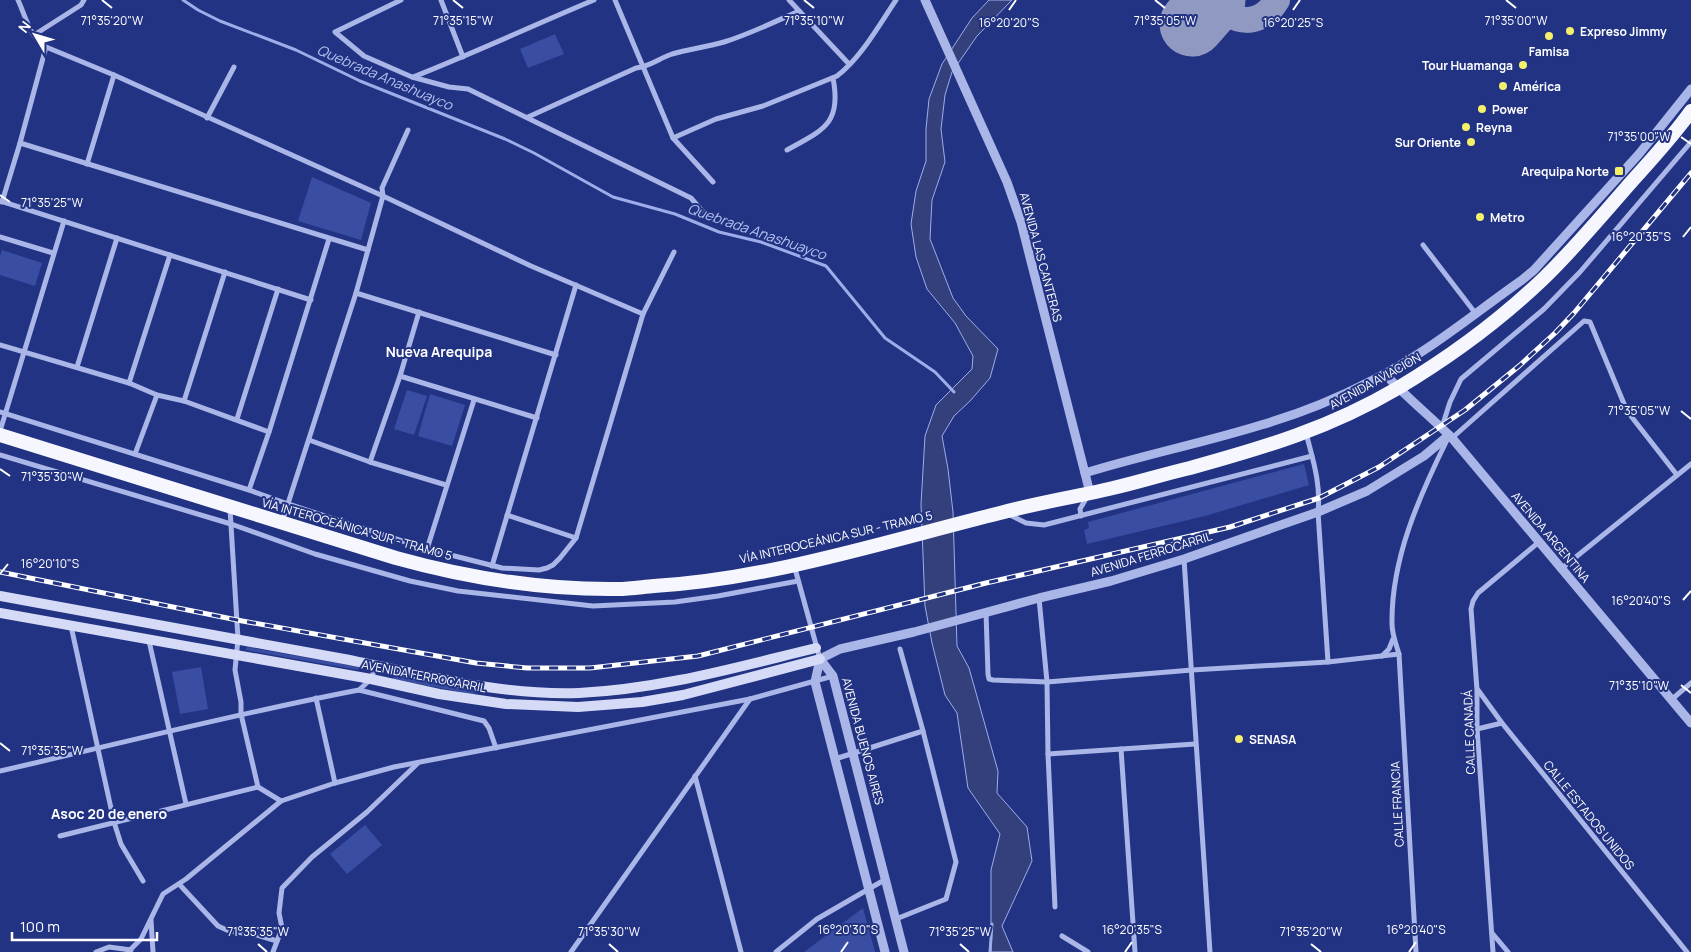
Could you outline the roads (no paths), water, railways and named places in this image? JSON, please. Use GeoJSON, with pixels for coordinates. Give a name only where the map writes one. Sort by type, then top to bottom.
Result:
{"type":"FeatureCollection","features":[{"type":"Feature","properties":{"kind":"highway","name":"AVENIDA AVIACIÓN"},"geometry":{"type":"LineString","coordinates":[[980,518],[1114,488],[1256,450],[1306,433],[1351,413],[1398,388],[1457,350],[1527,285],[1544,278],[1599,219],[1691,111]]}},
{"type":"Feature","properties":{"kind":"highway","name":"VÍA INTEROCEÁNICA SUR - TRAMO 5"},"geometry":{"type":"LineString","coordinates":[[0,435],[440,570],[479,578],[553,586],[620,590],[677,585],[764,572],[980,518]]}},
{"type":"Feature","properties":{"kind":"main road","name":"AVENIDA FERROCARRIL"},"geometry":{"type":"LineString","coordinates":[[0,596],[502,689],[577,693],[628,689],[685,680],[816,648]]}},
{"type":"Feature","properties":{"kind":"main road","name":"AVENIDA FERROCARRIL"},"geometry":{"type":"LineString","coordinates":[[0,614],[371,679],[439,694],[506,704],[578,707],[642,702],[683,695],[820,659]]}},
{"type":"Feature","properties":{"kind":"street"},"geometry":{"type":"LineString","coordinates":[[18,0],[40,44],[114,75],[383,196],[522,262],[643,314]]}},
{"type":"Feature","properties":{"kind":"street"},"geometry":{"type":"LineString","coordinates":[[34,35],[80,5],[84,0]]}},
{"type":"Feature","properties":{"kind":"street"},"geometry":{"type":"LineString","coordinates":[[401,0],[335,32],[364,56],[412,77],[449,87],[468,89],[691,198],[709,219]]}},
{"type":"Feature","properties":{"kind":"street"},"geometry":{"type":"LineString","coordinates":[[441,0],[463,57]]}},
{"type":"Feature","properties":{"kind":"street"},"geometry":{"type":"LineString","coordinates":[[412,77],[594,0]]}},
{"type":"Feature","properties":{"kind":"street"},"geometry":{"type":"LineString","coordinates":[[615,0],[673,138],[714,182]]}},
{"type":"Feature","properties":{"kind":"street"},"geometry":{"type":"LineString","coordinates":[[789,0],[849,64]]}},
{"type":"Feature","properties":{"kind":"street"},"geometry":{"type":"LineString","coordinates":[[673,138],[716,119],[763,106],[833,78],[844,71],[863,48],[896,0]]}},
{"type":"Feature","properties":{"kind":"street","name":"AVENIDA LAS CANTERAS"},"geometry":{"type":"LineString","coordinates":[[925,0],[1007,182],[1021,222],[1090,493]]}},
{"type":"Feature","properties":{"kind":"street"},"geometry":{"type":"LineString","coordinates":[[528,117],[636,68],[642,68],[665,57],[694,48],[723,42],[799,11]]}},
{"type":"Feature","properties":{"kind":"street"},"geometry":{"type":"LineString","coordinates":[[46,47],[20,143],[1,201],[311,300]]}},
{"type":"Feature","properties":{"kind":"street"},"geometry":{"type":"LineString","coordinates":[[207,118],[234,67]]}},
{"type":"Feature","properties":{"kind":"street"},"geometry":{"type":"LineString","coordinates":[[86,164],[114,75]]}},
{"type":"Feature","properties":{"kind":"street"},"geometry":{"type":"LineString","coordinates":[[787,150],[824,127],[830,120],[835,107],[836,96],[833,78]]}},
{"type":"Feature","properties":{"kind":"street"},"geometry":{"type":"LineString","coordinates":[[1085,473],[1262,425],[1337,397],[1385,374],[1448,335],[1476,314],[1527,285],[1639,154],[1691,89]]}},
{"type":"Feature","properties":{"kind":"street"},"geometry":{"type":"LineString","coordinates":[[282,523],[356,292],[383,196],[382,188],[408,130]]}},
{"type":"Feature","properties":{"kind":"street"},"geometry":{"type":"LineString","coordinates":[[1442,427],[1450,402],[1461,379],[1544,309],[1615,232],[1691,142]]}},
{"type":"Feature","properties":{"kind":"street"},"geometry":{"type":"LineString","coordinates":[[20,143],[368,250]]}},
{"type":"Feature","properties":{"kind":"street"},"geometry":{"type":"LineString","coordinates":[[0,431],[2,413],[24,353],[64,221]]}},
{"type":"Feature","properties":{"kind":"street"},"geometry":{"type":"LineString","coordinates":[[0,237],[53,253]]}},
{"type":"Feature","properties":{"kind":"street"},"geometry":{"type":"LineString","coordinates":[[77,367],[117,238]]}},
{"type":"Feature","properties":{"kind":"street"},"geometry":{"type":"LineString","coordinates":[[249,490],[329,239]]}},
{"type":"Feature","properties":{"kind":"street"},"geometry":{"type":"LineString","coordinates":[[1423,245],[1476,314]]}},
{"type":"Feature","properties":{"kind":"street"},"geometry":{"type":"LineString","coordinates":[[2,413],[249,490],[427,550],[492,566],[539,570],[553,565],[576,538],[643,314],[674,252]]}},
{"type":"Feature","properties":{"kind":"street"},"geometry":{"type":"LineString","coordinates":[[129,383],[170,255]]}},
{"type":"Feature","properties":{"kind":"street"},"geometry":{"type":"LineString","coordinates":[[184,401],[225,272]]}},
{"type":"Feature","properties":{"kind":"street"},"geometry":{"type":"LineString","coordinates":[[492,566],[576,285]]}},
{"type":"Feature","properties":{"kind":"street"},"geometry":{"type":"LineString","coordinates":[[237,419],[278,289]]}},
{"type":"Feature","properties":{"kind":"street"},"geometry":{"type":"LineString","coordinates":[[356,292],[556,355]]}},
{"type":"Feature","properties":{"kind":"street"},"geometry":{"type":"LineString","coordinates":[[370,462],[400,376],[419,312]]}},
{"type":"Feature","properties":{"kind":"street"},"geometry":{"type":"LineString","coordinates":[[1450,437],[1584,322],[1590,322],[1627,411],[1677,475]]}},
{"type":"Feature","properties":{"kind":"street"},"geometry":{"type":"LineString","coordinates":[[0,345],[129,383],[157,395],[184,401],[269,432]]}},
{"type":"Feature","properties":{"kind":"street","name":"AVENIDA ARGENTINA"},"geometry":{"type":"LineString","coordinates":[[1385,374],[1442,427],[1691,723]]}},
{"type":"Feature","properties":{"kind":"street"},"geometry":{"type":"LineString","coordinates":[[400,376],[537,418]]}},
{"type":"Feature","properties":{"kind":"street"},"geometry":{"type":"LineString","coordinates":[[135,454],[157,395]]}},
{"type":"Feature","properties":{"kind":"street"},"geometry":{"type":"LineString","coordinates":[[427,550],[474,400]]}},
{"type":"Feature","properties":{"kind":"street"},"geometry":{"type":"LineString","coordinates":[[1306,433],[1316,472],[1319,498],[1318,512],[1328,662]]}},
{"type":"Feature","properties":{"kind":"street","name":"AVENIDA FERROCARRIL"},"geometry":{"type":"LineString","coordinates":[[820,659],[840,649],[914,632],[1039,598],[1111,581],[1184,559],[1318,512],[1367,491],[1424,456],[1450,437]]}},
{"type":"Feature","properties":{"kind":"street","name":"CALLE FRANCIA"},"geometry":{"type":"LineString","coordinates":[[1416,952],[1399,654],[1392,624],[1394,596],[1403,547],[1422,490],[1450,437]]}},
{"type":"Feature","properties":{"kind":"street"},"geometry":{"type":"LineString","coordinates":[[309,440],[370,462],[446,485]]}},
{"type":"Feature","properties":{"kind":"street"},"geometry":{"type":"LineString","coordinates":[[0,455],[231,524],[315,554],[410,581],[458,591],[593,606],[675,602],[798,581]]}},
{"type":"Feature","properties":{"kind":"street"},"geometry":{"type":"LineString","coordinates":[[1004,512],[1026,523],[1044,525],[1312,456]]}},
{"type":"Feature","properties":{"kind":"street"},"geometry":{"type":"LineString","coordinates":[[1561,569],[1691,464]]}},
{"type":"Feature","properties":{"kind":"street"},"geometry":{"type":"LineString","coordinates":[[1081,516],[1080,509],[1090,493]]}},
{"type":"Feature","properties":{"kind":"street"},"geometry":{"type":"LineString","coordinates":[[230,507],[238,639],[235,670],[241,702],[241,714],[258,788]]}},
{"type":"Feature","properties":{"kind":"street"},"geometry":{"type":"LineString","coordinates":[[507,515],[576,538]]}},
{"type":"Feature","properties":{"kind":"street","name":"CALLE CANADÁ"},"geometry":{"type":"LineString","coordinates":[[1493,952],[1477,729],[1478,690],[1471,609],[1478,593],[1540,542]]}},
{"type":"Feature","properties":{"kind":"street"},"geometry":{"type":"LineString","coordinates":[[1184,559],[1210,952]]}},
{"type":"Feature","properties":{"kind":"street"},"geometry":{"type":"LineString","coordinates":[[794,565],[820,659],[815,682],[886,952]]}},
{"type":"Feature","properties":{"kind":"street"},"geometry":{"type":"LineString","coordinates":[[1039,598],[1047,682],[1048,754],[1055,907]]}},
{"type":"Feature","properties":{"kind":"street"},"geometry":{"type":"LineString","coordinates":[[986,612],[989,679],[1047,682],[1192,670],[1328,662],[1399,654]]}},
{"type":"Feature","properties":{"kind":"street"},"geometry":{"type":"LineString","coordinates":[[71,626],[114,822],[121,844],[143,881]]}},
{"type":"Feature","properties":{"kind":"street"},"geometry":{"type":"LineString","coordinates":[[1381,656],[1389,649],[1394,637]]}},
{"type":"Feature","properties":{"kind":"street"},"geometry":{"type":"LineString","coordinates":[[149,641],[186,804]]}},
{"type":"Feature","properties":{"kind":"street","name":"AVENIDA FERROCARRIL"},"geometry":{"type":"LineString","coordinates":[[816,648],[840,649]]}},
{"type":"Feature","properties":{"kind":"street"},"geometry":{"type":"LineString","coordinates":[[896,919],[946,900],[956,862],[900,649]]}},
{"type":"Feature","properties":{"kind":"street","name":"AVENIDA BUENOS AIRES"},"geometry":{"type":"LineString","coordinates":[[820,659],[833,676],[904,952]]}},
{"type":"Feature","properties":{"kind":"street"},"geometry":{"type":"LineString","coordinates":[[358,690],[371,679],[376,666]]}},
{"type":"Feature","properties":{"kind":"street"},"geometry":{"type":"LineString","coordinates":[[96,952],[109,947],[129,951],[141,939],[163,894],[179,884],[282,800],[334,783],[394,767],[750,699],[833,676]]}},
{"type":"Feature","properties":{"kind":"street"},"geometry":{"type":"LineString","coordinates":[[1671,700],[1691,683]]}},
{"type":"Feature","properties":{"kind":"street"},"geometry":{"type":"LineString","coordinates":[[0,764],[1,771],[97,750],[241,714],[358,690],[484,721],[489,728],[496,748]]}},
{"type":"Feature","properties":{"kind":"street","name":"CALLE ESTADOS UNIDOS"},"geometry":{"type":"LineString","coordinates":[[1478,690],[1502,723],[1687,952]]}},
{"type":"Feature","properties":{"kind":"street"},"geometry":{"type":"LineString","coordinates":[[316,698],[334,783]]}},
{"type":"Feature","properties":{"kind":"street"},"geometry":{"type":"LineString","coordinates":[[571,952],[750,699]]}},
{"type":"Feature","properties":{"kind":"street"},"geometry":{"type":"LineString","coordinates":[[1477,729],[1502,723]]}},
{"type":"Feature","properties":{"kind":"street"},"geometry":{"type":"LineString","coordinates":[[835,759],[923,731]]}},
{"type":"Feature","properties":{"kind":"street"},"geometry":{"type":"LineString","coordinates":[[1048,754],[1195,744]]}},
{"type":"Feature","properties":{"kind":"street"},"geometry":{"type":"LineString","coordinates":[[1121,749],[1135,952]]}},
{"type":"Feature","properties":{"kind":"street"},"geometry":{"type":"LineString","coordinates":[[273,952],[282,928],[279,913],[282,888],[312,857],[367,812],[418,763]]}},
{"type":"Feature","properties":{"kind":"street"},"geometry":{"type":"LineString","coordinates":[[695,776],[741,952]]}},
{"type":"Feature","properties":{"kind":"street"},"geometry":{"type":"LineString","coordinates":[[60,836],[258,788],[282,800]]}},
{"type":"Feature","properties":{"kind":"street"},"geometry":{"type":"LineString","coordinates":[[776,952],[817,919],[886,878]]}},
{"type":"Feature","properties":{"kind":"street"},"geometry":{"type":"LineString","coordinates":[[179,884],[218,926],[230,931],[257,935],[277,941]]}},
{"type":"Feature","properties":{"kind":"street"},"geometry":{"type":"LineString","coordinates":[[151,918],[153,952]]}},
{"type":"Feature","properties":{"kind":"street"},"geometry":{"type":"LineString","coordinates":[[1492,932],[1508,952]]}},
{"type":"Feature","properties":{"kind":"street"},"geometry":{"type":"LineString","coordinates":[[1062,936],[1088,952]]}},
{"type":"Feature","properties":{"kind":"waterway","name":"Quebrada Anashuayco"},"geometry":{"type":"LineString","coordinates":[[183,0],[220,21],[296,50],[360,81],[505,139],[613,197],[675,214],[719,232],[761,242],[826,266],[885,338],[935,372],[954,392]]}},
{"type":"Feature","properties":{"kind":"waterway","name":"Quebrada Anashuayco"},"geometry":{"type":"LineString","coordinates":[[990,952],[992,924]]}},
{"type":"Feature","properties":{"kind":"railway"},"geometry":{"type":"LineString","coordinates":[[0,572],[237,620],[476,663],[527,668],[590,668],[698,656],[986,583],[1230,527],[1319,498],[1379,467],[1465,410],[1519,366],[1574,313],[1691,173]]}},
{"type":"Feature","properties":{"kind":"place","name":"Expreso Jimmy"},"geometry":{"type":"Point","coordinates":[1570,31]}},
{"type":"Feature","properties":{"kind":"place","name":"Famisa"},"geometry":{"type":"Point","coordinates":[1549,36]}},
{"type":"Feature","properties":{"kind":"place","name":"Tour Huamanga"},"geometry":{"type":"Point","coordinates":[1523,65]}},
{"type":"Feature","properties":{"kind":"place","name":"América"},"geometry":{"type":"Point","coordinates":[1503,86]}},
{"type":"Feature","properties":{"kind":"place","name":"Power"},"geometry":{"type":"Point","coordinates":[1482,109]}},
{"type":"Feature","properties":{"kind":"place","name":"Reyna"},"geometry":{"type":"Point","coordinates":[1466,127]}},
{"type":"Feature","properties":{"kind":"place","name":"Sur Oriente"},"geometry":{"type":"Point","coordinates":[1471,142]}},
{"type":"Feature","properties":{"kind":"place","name":"Arequipa Norte"},"geometry":{"type":"Point","coordinates":[1619,171]}},
{"type":"Feature","properties":{"kind":"place","name":"Metro"},"geometry":{"type":"Point","coordinates":[1480,217]}},
{"type":"Feature","properties":{"kind":"place","name":"SENASA"},"geometry":{"type":"Point","coordinates":[1239,739]}},
{"type":"Feature","properties":{"kind":"district","name":"Nueva Arequipa"},"geometry":{"type":"Point","coordinates":[439,351]}},
{"type":"Feature","properties":{"kind":"district","name":"Asoc 20 de enero"},"geometry":{"type":"Point","coordinates":[109,813]}}]}
